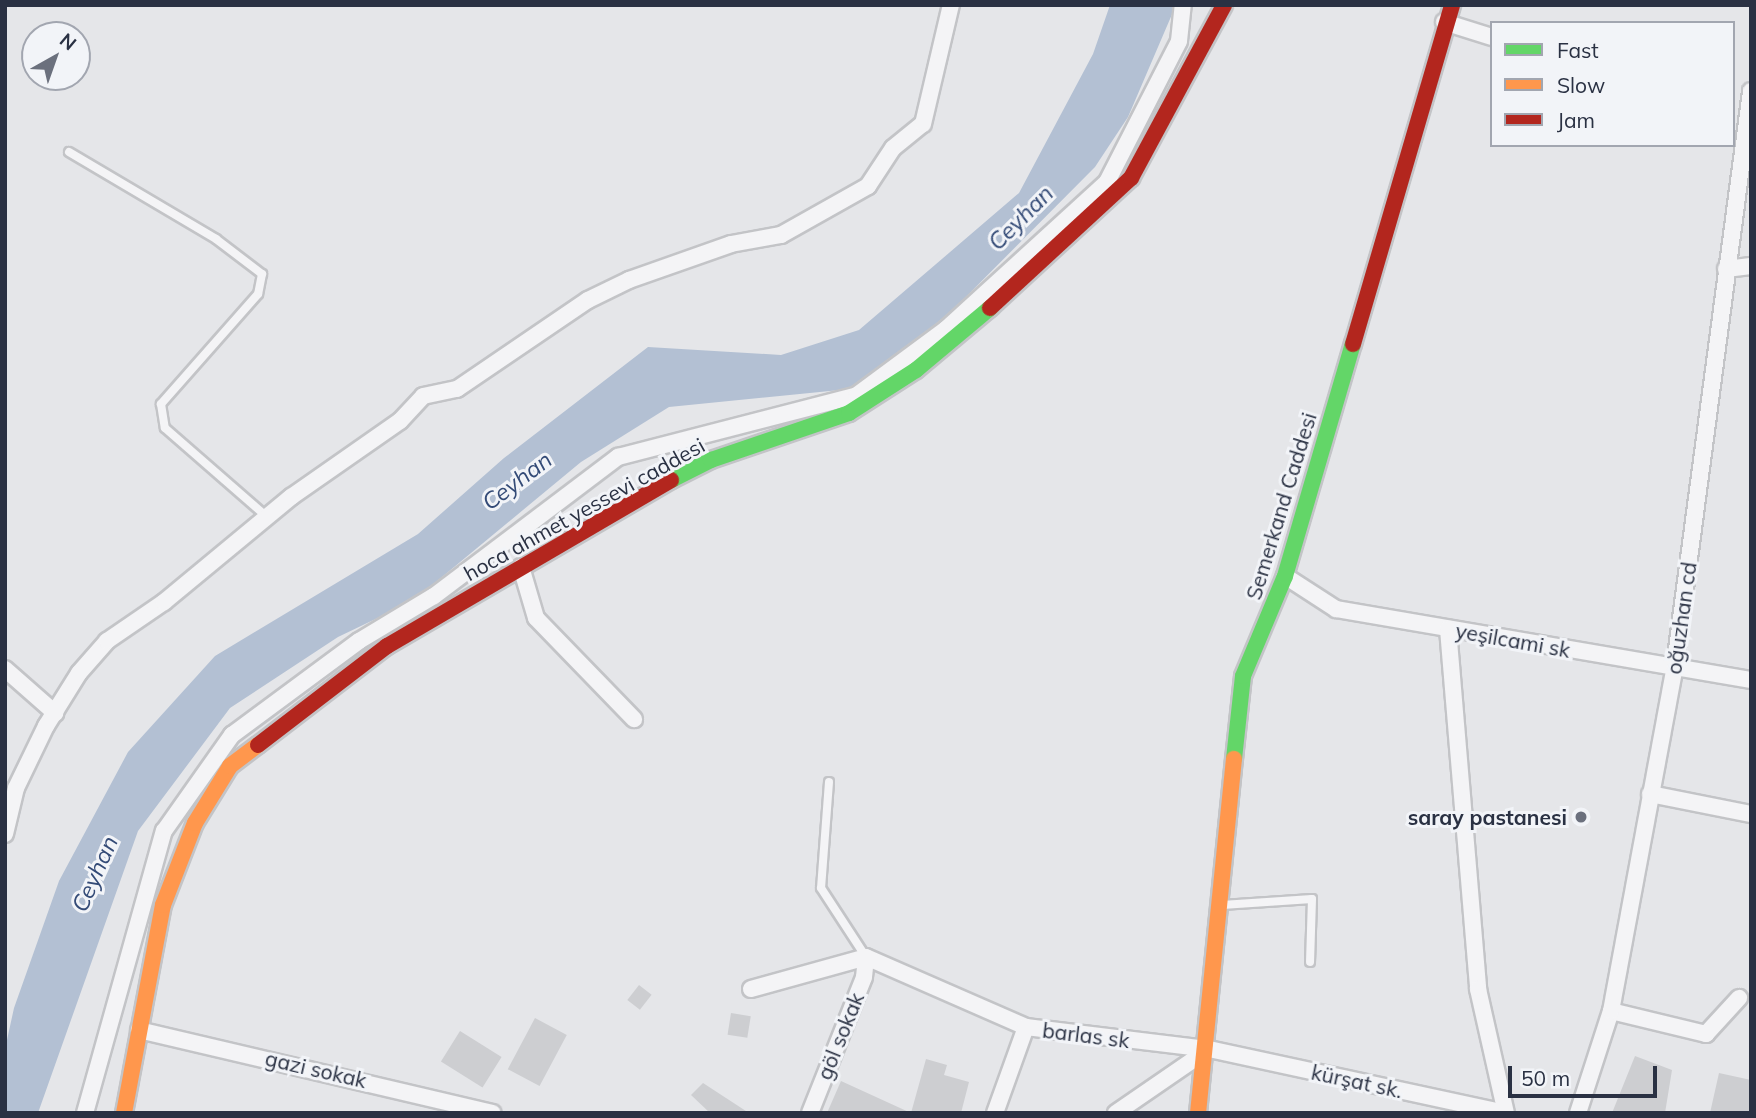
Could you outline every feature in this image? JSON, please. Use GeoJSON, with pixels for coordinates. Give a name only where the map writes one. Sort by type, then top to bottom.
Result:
{"type":"FeatureCollection","features":[{"type":"Feature","properties":{"kind":"street"},"geometry":{"type":"LineString","coordinates":[[5,834],[16,788],[55,713],[107,640],[164,602],[266,516],[400,421],[423,396],[457,389],[588,300],[672,263],[780,235],[868,186],[893,148],[923,124],[951,5]]}},
{"type":"Feature","properties":{"kind":"street"},"geometry":{"type":"LineString","coordinates":[[85,1113],[164,831],[232,735],[359,641],[434,596],[618,457],[857,395],[946,329],[1107,182],[1179,41],[1183,5]]}},
{"type":"Feature","properties":{"kind":"street","name":"hoca ahmet yessevi caddesi"},"geometry":{"type":"LineString","coordinates":[[124,1113],[163,905],[195,823],[230,766],[387,646],[521,567],[711,460],[849,413],[916,370],[1037,268],[1131,178],[1224,5]]}},
{"type":"Feature","properties":{"kind":"street","name":"Semerkand Caddesi"},"geometry":{"type":"LineString","coordinates":[[1198,1113],[1209,1049],[1243,676],[1285,576],[1444,22],[1452,5]]}},
{"type":"Feature","properties":{"kind":"street"},"geometry":{"type":"LineString","coordinates":[[1444,22],[1490,36]]}},
{"type":"Feature","properties":{"kind":"street","name":"oğuzhan cd"},"geometry":{"type":"LineString","coordinates":[[1578,1113],[1611,1011],[1675,664],[1726,269],[1740,114],[1751,91]]}},
{"type":"Feature","properties":{"kind":"street"},"geometry":{"type":"LineString","coordinates":[[1726,269],[1751,266]]}},
{"type":"Feature","properties":{"kind":"street"},"geometry":{"type":"LineString","coordinates":[[521,567],[536,618],[634,719]]}},
{"type":"Feature","properties":{"kind":"street","name":"yeşilcami sk"},"geometry":{"type":"LineString","coordinates":[[1285,576],[1336,609],[1675,664],[1751,680]]}},
{"type":"Feature","properties":{"kind":"street"},"geometry":{"type":"LineString","coordinates":[[1448,629],[1478,989],[1506,1113]]}},
{"type":"Feature","properties":{"kind":"street"},"geometry":{"type":"LineString","coordinates":[[5,669],[55,713]]}},
{"type":"Feature","properties":{"kind":"street"},"geometry":{"type":"LineString","coordinates":[[1650,794],[1751,814]]}},
{"type":"Feature","properties":{"kind":"street"},"geometry":{"type":"LineString","coordinates":[[751,989],[866,957]]}},
{"type":"Feature","properties":{"kind":"street","name":"barlas sk"},"geometry":{"type":"LineString","coordinates":[[866,957],[1026,1027],[1209,1049]]}},
{"type":"Feature","properties":{"kind":"street","name":"göl sokak"},"geometry":{"type":"LineString","coordinates":[[810,1113],[864,977],[866,957]]}},
{"type":"Feature","properties":{"kind":"street"},"geometry":{"type":"LineString","coordinates":[[1611,1011],[1706,1034],[1739,998]]}},
{"type":"Feature","properties":{"kind":"street"},"geometry":{"type":"LineString","coordinates":[[995,1113],[1026,1027]]}},
{"type":"Feature","properties":{"kind":"street","name":"gazi sokak"},"geometry":{"type":"LineString","coordinates":[[139,1030],[492,1113]]}},
{"type":"Feature","properties":{"kind":"street"},"geometry":{"type":"LineString","coordinates":[[1116,1113],[1209,1049]]}},
{"type":"Feature","properties":{"kind":"street","name":"kürşat sk."},"geometry":{"type":"LineString","coordinates":[[1209,1049],[1506,1113]]}},
{"type":"Feature","properties":{"kind":"lane"},"geometry":{"type":"LineString","coordinates":[[69,152],[216,239],[262,274],[258,294],[161,404],[165,428],[266,516]]}},
{"type":"Feature","properties":{"kind":"lane"},"geometry":{"type":"LineString","coordinates":[[829,782],[821,888],[866,957]]}},
{"type":"Feature","properties":{"kind":"lane"},"geometry":{"type":"LineString","coordinates":[[1222,905],[1312,899],[1310,962]]}},
{"type":"Feature","properties":{"kind":"water","name":"Ceyhan"},"geometry":{"type":"Polygon","coordinates":[[[1110,5],[1176,5],[1128,117],[1095,167],[931,332],[850,389],[669,407],[581,462],[413,601],[338,637],[230,708],[138,831],[38,1113],[5,1113],[5,1049],[14,1008],[59,881],[128,752],[215,656],[418,534],[504,458],[648,347],[781,355],[859,330],[1019,193],[1093,54],[1110,5]]]}},
{"type":"Feature","properties":{"kind":"building"},"geometry":{"type":"Polygon","coordinates":[[[639,985],[652,995],[640,1010],[627,1000],[639,985]]]}},
{"type":"Feature","properties":{"kind":"building"},"geometry":{"type":"Polygon","coordinates":[[[731,1013],[751,1016],[747,1038],[728,1035],[731,1013]]]}},
{"type":"Feature","properties":{"kind":"building"},"geometry":{"type":"Polygon","coordinates":[[[535,1018],[567,1035],[540,1086],[508,1069],[535,1018]]]}},
{"type":"Feature","properties":{"kind":"building"},"geometry":{"type":"Polygon","coordinates":[[[460,1031],[502,1057],[482,1087],[441,1062],[460,1031]]]}},
{"type":"Feature","properties":{"kind":"building"},"geometry":{"type":"Polygon","coordinates":[[[1635,1056],[1672,1070],[1665,1113],[1612,1113],[1635,1056]]]}},
{"type":"Feature","properties":{"kind":"building"},"geometry":{"type":"Polygon","coordinates":[[[926,1059],[947,1065],[944,1075],[969,1082],[961,1113],[911,1113],[926,1059]]]}},
{"type":"Feature","properties":{"kind":"building"},"geometry":{"type":"Polygon","coordinates":[[[1719,1073],[1751,1080],[1751,1113],[1710,1113],[1719,1073]]]}},
{"type":"Feature","properties":{"kind":"building"},"geometry":{"type":"Polygon","coordinates":[[[841,1081],[911,1113],[827,1113],[841,1081]]]}},
{"type":"Feature","properties":{"kind":"building"},"geometry":{"type":"Polygon","coordinates":[[[703,1083],[749,1113],[710,1113],[691,1095],[703,1083]]]}},
{"type":"Feature","properties":{"kind":"traffic: fast"},"geometry":{"type":"LineString","coordinates":[[671,480],[711,460],[849,413],[916,370],[990,308]]}},
{"type":"Feature","properties":{"kind":"traffic: fast"},"geometry":{"type":"LineString","coordinates":[[1234,759],[1243,676],[1285,576],[1353,344]]}},
{"type":"Feature","properties":{"kind":"traffic: slow"},"geometry":{"type":"LineString","coordinates":[[124,1113],[163,905],[195,823],[230,766],[258,745]]}},
{"type":"Feature","properties":{"kind":"traffic: slow"},"geometry":{"type":"LineString","coordinates":[[1198,1113],[1234,759]]}},
{"type":"Feature","properties":{"kind":"traffic: jam"},"geometry":{"type":"LineString","coordinates":[[990,308],[1131,178],[1224,5]]}},
{"type":"Feature","properties":{"kind":"traffic: jam"},"geometry":{"type":"LineString","coordinates":[[1353,344],[1452,5]]}},
{"type":"Feature","properties":{"kind":"traffic: jam"},"geometry":{"type":"LineString","coordinates":[[258,745],[387,646],[671,480]]}},
{"type":"Feature","properties":{"kind":"place","name":"saray pastanesi"},"geometry":{"type":"Point","coordinates":[1581,817]}}]}
